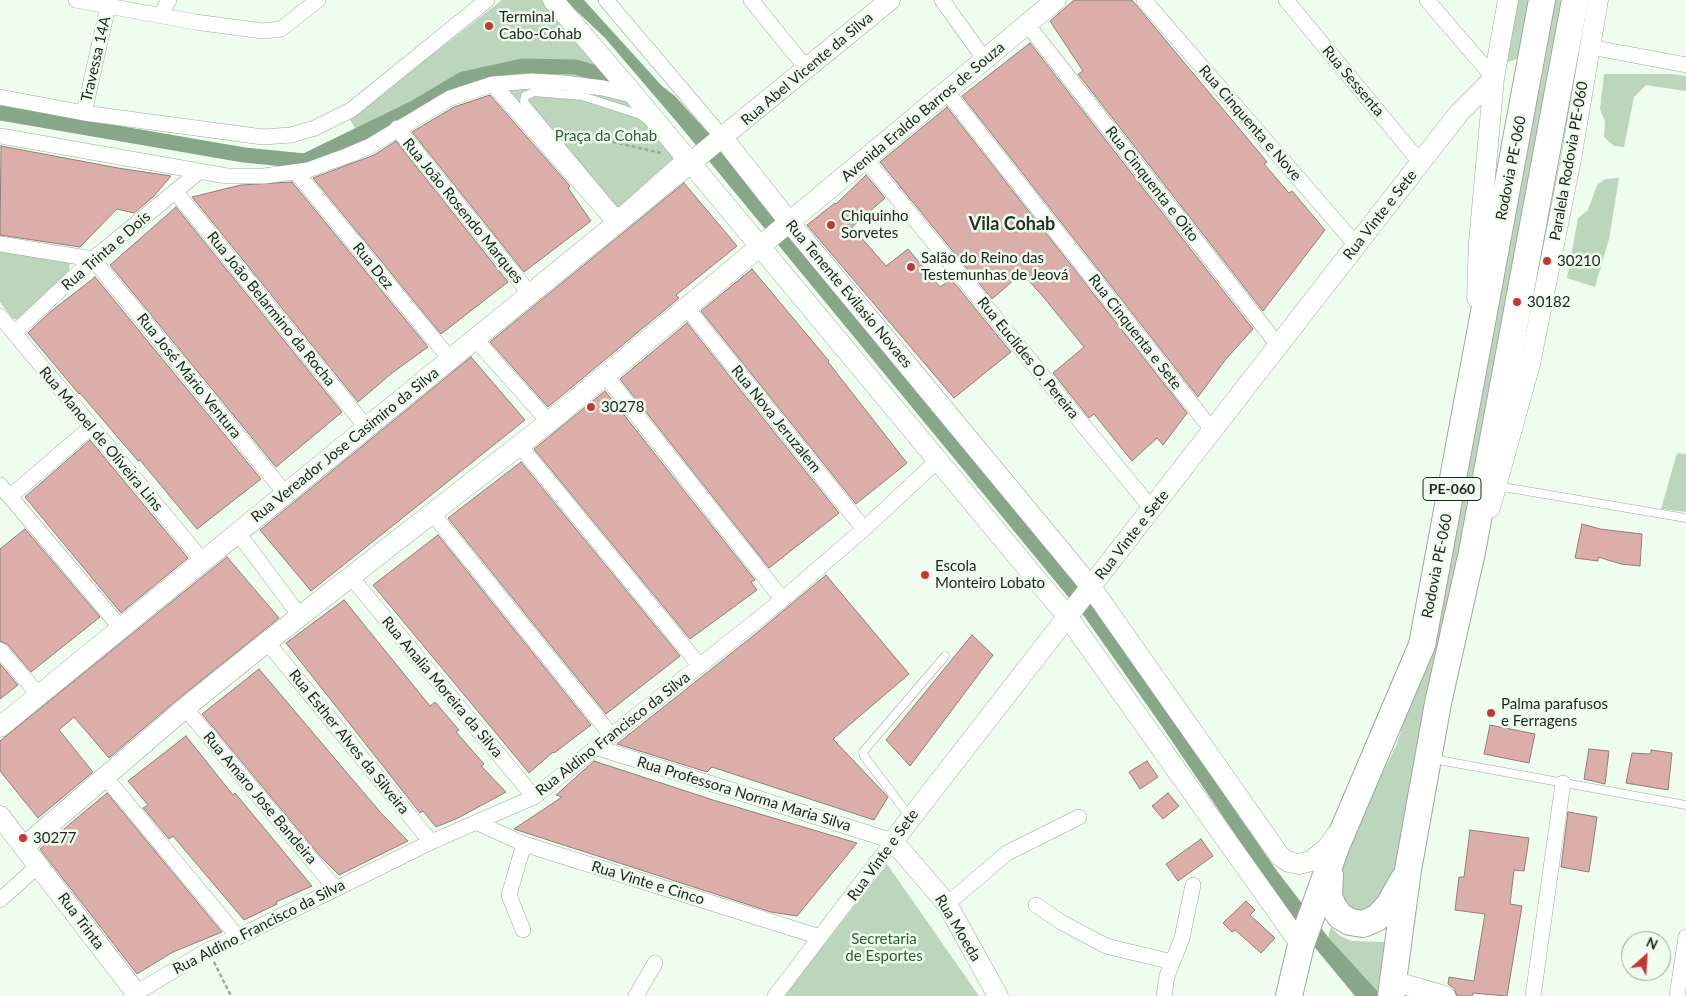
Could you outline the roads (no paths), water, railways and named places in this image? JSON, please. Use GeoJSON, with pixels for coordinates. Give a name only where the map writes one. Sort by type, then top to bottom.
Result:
{"type":"FeatureCollection","features":[{"type":"Feature","properties":{"kind":"highway","name":"Rodovia PE-060"},"geometry":{"type":"LineString","coordinates":[[1289,996],[1303,941],[1336,847],[1422,645],[1542,0]]}},
{"type":"Feature","properties":{"kind":"highway","name":"Rodovia PE-060"},"geometry":{"type":"LineString","coordinates":[[1428,758],[1438,703],[1472,552],[1575,0]]}},
{"type":"Feature","properties":{"kind":"highway","name":"PE-060"},"geometry":{"type":"LineString","coordinates":[[1391,991],[1408,870],[1428,758]]}},
{"type":"Feature","properties":{"kind":"highway"},"geometry":{"type":"LineString","coordinates":[[1336,847],[1328,885],[1328,896],[1340,916],[1350,922],[1363,924],[1377,918],[1389,905],[1408,870]]}},
{"type":"Feature","properties":{"kind":"street"},"geometry":{"type":"LineString","coordinates":[[76,0],[161,14],[195,22],[263,31],[281,29],[318,0]]}},
{"type":"Feature","properties":{"kind":"street"},"geometry":{"type":"LineString","coordinates":[[161,14],[169,0]]}},
{"type":"Feature","properties":{"kind":"street"},"geometry":{"type":"LineString","coordinates":[[0,97],[84,113],[263,137],[291,135],[315,128],[352,110],[487,0]]}},
{"type":"Feature","properties":{"kind":"street"},"geometry":{"type":"LineString","coordinates":[[553,0],[635,96],[766,243],[937,461],[1070,612],[1303,941]]}},
{"type":"Feature","properties":{"kind":"street","name":"Rua Tenente Evilasio Novaes"},"geometry":{"type":"LineString","coordinates":[[606,0],[1090,589],[1280,856],[1289,862],[1300,864],[1311,861],[1327,848],[1351,812]]}},
{"type":"Feature","properties":{"kind":"street"},"geometry":{"type":"LineString","coordinates":[[751,0],[807,69]]}},
{"type":"Feature","properties":{"kind":"street"},"geometry":{"type":"LineString","coordinates":[[942,0],[985,60]]}},
{"type":"Feature","properties":{"kind":"street","name":"Avenida Eraldo Barros de Souza"},"geometry":{"type":"LineString","coordinates":[[605,375],[866,160],[1056,0]]}},
{"type":"Feature","properties":{"kind":"street","name":"Rua Cinquenta e Nove"},"geometry":{"type":"LineString","coordinates":[[1144,0],[1357,246]]}},
{"type":"Feature","properties":{"kind":"street","name":"Rua Sessenta"},"geometry":{"type":"LineString","coordinates":[[1286,0],[1420,162]]}},
{"type":"Feature","properties":{"kind":"street"},"geometry":{"type":"LineString","coordinates":[[1427,0],[1494,78]]}},
{"type":"Feature","properties":{"kind":"street","name":"PE-060"},"geometry":{"type":"LineString","coordinates":[[1475,358],[1480,242],[1494,78],[1508,0]]}},
{"type":"Feature","properties":{"kind":"street","name":"Paralela Rodovia PE-060"},"geometry":{"type":"LineString","coordinates":[[1472,552],[1497,486],[1530,364],[1572,159],[1598,0]]}},
{"type":"Feature","properties":{"kind":"street","name":"Rua Abel Vicente da Silva"},"geometry":{"type":"LineString","coordinates":[[690,158],[721,140],[888,1]]}},
{"type":"Feature","properties":{"kind":"street","name":"Travessa 14A"},"geometry":{"type":"LineString","coordinates":[[84,113],[108,6]]}},
{"type":"Feature","properties":{"kind":"street","name":"Rua Cinquenta e Oito"},"geometry":{"type":"LineString","coordinates":[[1027,24],[1277,344]]}},
{"type":"Feature","properties":{"kind":"street"},"geometry":{"type":"LineString","coordinates":[[1590,47],[1686,65]]}},
{"type":"Feature","properties":{"kind":"street","name":"Rua Vinte e Sete"},"geometry":{"type":"LineString","coordinates":[[775,996],[910,817],[1090,589],[1277,344],[1357,246],[1459,113],[1494,78]]}},
{"type":"Feature","properties":{"kind":"street"},"geometry":{"type":"LineString","coordinates":[[0,136],[200,172],[227,176],[264,176],[296,172],[349,155],[370,146],[397,128],[450,98],[493,84],[532,81],[564,83],[603,88],[635,96]]}},
{"type":"Feature","properties":{"kind":"street"},"geometry":{"type":"LineString","coordinates":[[493,84],[616,224]]}},
{"type":"Feature","properties":{"kind":"street","name":"Rua Cinquenta e Sete"},"geometry":{"type":"LineString","coordinates":[[947,92],[1212,430]]}},
{"type":"Feature","properties":{"kind":"street","name":"Rua João Rosendo Marques"},"geometry":{"type":"LineString","coordinates":[[397,128],[530,294]]}},
{"type":"Feature","properties":{"kind":"street","name":"Rua Vereador Jose Casimiro da Silva"},"geometry":{"type":"LineString","coordinates":[[0,727],[616,224],[690,158]]}},
{"type":"Feature","properties":{"kind":"street","name":"Rua Euclides O. Pereira"},"geometry":{"type":"LineString","coordinates":[[866,160],[1152,509]]}},
{"type":"Feature","properties":{"kind":"street","name":"Rua Trinta e Dois"},"geometry":{"type":"LineString","coordinates":[[14,333],[93,260],[200,172]]}},
{"type":"Feature","properties":{"kind":"street","name":"Rua Dez"},"geometry":{"type":"LineString","coordinates":[[296,172],[450,360]]}},
{"type":"Feature","properties":{"kind":"street","name":"Rua João Belarmino da Rocha"},"geometry":{"type":"LineString","coordinates":[[175,191],[367,428]]}},
{"type":"Feature","properties":{"kind":"street"},"geometry":{"type":"LineString","coordinates":[[0,244],[93,260]]}},
{"type":"Feature","properties":{"kind":"street","name":"Rua José Mário Ventura"},"geometry":{"type":"LineString","coordinates":[[93,260],[285,493]]}},
{"type":"Feature","properties":{"kind":"street","name":"Rua Nova Jeruzalem"},"geometry":{"type":"LineString","coordinates":[[688,308],[864,529]]}},
{"type":"Feature","properties":{"kind":"street","name":"Rua Manoel de Oliveira Lins"},"geometry":{"type":"LineString","coordinates":[[0,316],[203,561]]}},
{"type":"Feature","properties":{"kind":"street"},"geometry":{"type":"LineString","coordinates":[[475,339],[550,422]]}},
{"type":"Feature","properties":{"kind":"street"},"geometry":{"type":"LineString","coordinates":[[25,846],[185,708],[350,576],[520,446],[605,375],[782,599]]}},
{"type":"Feature","properties":{"kind":"street"},"geometry":{"type":"LineString","coordinates":[[11,496],[92,427]]}},
{"type":"Feature","properties":{"kind":"street"},"geometry":{"type":"LineString","coordinates":[[520,446],[700,666]]}},
{"type":"Feature","properties":{"kind":"street","name":"Rua Aldino Francisco da Silva"},"geometry":{"type":"LineString","coordinates":[[136,994],[208,950],[431,842],[534,797],[782,599],[864,529],[937,461]]}},
{"type":"Feature","properties":{"kind":"street"},"geometry":{"type":"LineString","coordinates":[[0,485],[121,628]]}},
{"type":"Feature","properties":{"kind":"street"},"geometry":{"type":"LineString","coordinates":[[432,513],[611,735]]}},
{"type":"Feature","properties":{"kind":"street"},"geometry":{"type":"LineString","coordinates":[[238,533],[300,616]]}},
{"type":"Feature","properties":{"kind":"street","name":"Rua Analia Moreira da Silva"},"geometry":{"type":"LineString","coordinates":[[350,576],[534,797]]}},
{"type":"Feature","properties":{"kind":"street","name":"Rua Esther Alves da Silveira"},"geometry":{"type":"LineString","coordinates":[[267,642],[431,842]]}},
{"type":"Feature","properties":{"kind":"street"},"geometry":{"type":"LineString","coordinates":[[0,650],[39,695]]}},
{"type":"Feature","properties":{"kind":"street","name":"Rua Amaro Jose Bandeira"},"geometry":{"type":"LineString","coordinates":[[185,708],[335,888]]}},
{"type":"Feature","properties":{"kind":"street","name":"Rua Professora Norma Maria Silva"},"geometry":{"type":"LineString","coordinates":[[595,747],[893,841]]}},
{"type":"Feature","properties":{"kind":"street"},"geometry":{"type":"LineString","coordinates":[[106,778],[238,937]]}},
{"type":"Feature","properties":{"kind":"street"},"geometry":{"type":"LineString","coordinates":[[1533,996],[1563,783]]}},
{"type":"Feature","properties":{"kind":"street","name":"Rua Trinta"},"geometry":{"type":"LineString","coordinates":[[0,816],[25,846],[136,994]]}},
{"type":"Feature","properties":{"kind":"street"},"geometry":{"type":"LineString","coordinates":[[947,904],[1007,853],[1078,817]]}},
{"type":"Feature","properties":{"kind":"street","name":"Rua Vinte e Cinco"},"geometry":{"type":"LineString","coordinates":[[478,822],[524,844],[820,937]]}},
{"type":"Feature","properties":{"kind":"street","name":"Rua Moeda"},"geometry":{"type":"LineString","coordinates":[[893,841],[947,904],[998,996]]}},
{"type":"Feature","properties":{"kind":"street"},"geometry":{"type":"LineString","coordinates":[[523,930],[509,896],[524,844]]}},
{"type":"Feature","properties":{"kind":"street"},"geometry":{"type":"LineString","coordinates":[[0,900],[39,865]]}},
{"type":"Feature","properties":{"kind":"street"},"geometry":{"type":"LineString","coordinates":[[1164,996],[1172,962],[1182,938],[1193,884]]}},
{"type":"Feature","properties":{"kind":"street"},"geometry":{"type":"LineString","coordinates":[[1036,905],[1061,922],[1106,946],[1172,962]]}},
{"type":"Feature","properties":{"kind":"street"},"geometry":{"type":"LineString","coordinates":[[1677,996],[1686,936]]}},
{"type":"Feature","properties":{"kind":"street"},"geometry":{"type":"LineString","coordinates":[[636,996],[656,963]]}},
{"type":"Feature","properties":{"kind":"street"},"geometry":{"type":"LineString","coordinates":[[1391,991],[1445,996]]}},
{"type":"Feature","properties":{"kind":"lane"},"geometry":{"type":"LineString","coordinates":[[561,92],[605,102],[645,118],[690,158],[677,162],[622,210],[616,212],[524,102],[528,93],[561,92]]}},
{"type":"Feature","properties":{"kind":"lane"},"geometry":{"type":"LineString","coordinates":[[1497,486],[1686,518]]}},
{"type":"Feature","properties":{"kind":"lane"},"geometry":{"type":"LineString","coordinates":[[910,817],[863,752],[945,656]]}},
{"type":"Feature","properties":{"kind":"lane"},"geometry":{"type":"LineString","coordinates":[[1428,758],[1686,805]]}},
{"type":"Feature","properties":{"kind":"waterway"},"geometry":{"type":"LineString","coordinates":[[0,113],[244,155],[305,161],[414,108],[463,79],[522,66],[576,67],[605,76]]}},
{"type":"Feature","properties":{"kind":"place","name":"Terminal Cabo-Cohab"},"geometry":{"type":"Point","coordinates":[489,26]}},
{"type":"Feature","properties":{"kind":"place","name":"Chiquinho Sorvetes"},"geometry":{"type":"Point","coordinates":[831,225]}},
{"type":"Feature","properties":{"kind":"place","name":"30210"},"geometry":{"type":"Point","coordinates":[1547,261]}},
{"type":"Feature","properties":{"kind":"place","name":"Salão do Reino das Testemunhas de Jeová"},"geometry":{"type":"Point","coordinates":[911,267]}},
{"type":"Feature","properties":{"kind":"place","name":"30182"},"geometry":{"type":"Point","coordinates":[1517,302]}},
{"type":"Feature","properties":{"kind":"place","name":"30278"},"geometry":{"type":"Point","coordinates":[591,407]}},
{"type":"Feature","properties":{"kind":"place","name":"Escola Monteiro Lobato"},"geometry":{"type":"Point","coordinates":[925,575]}},
{"type":"Feature","properties":{"kind":"place","name":"Palma parafusos e Ferragens"},"geometry":{"type":"Point","coordinates":[1491,713]}},
{"type":"Feature","properties":{"kind":"place","name":"30277"},"geometry":{"type":"Point","coordinates":[23,838]}},
{"type":"Feature","properties":{"kind":"district","name":"Vila Cohab"},"geometry":{"type":"Point","coordinates":[1012,224]}},
{"type":"Feature","properties":{"kind":"park label","name":"Praça da Cohab"},"geometry":{"type":"Point","coordinates":[606,136]}},
{"type":"Feature","properties":{"kind":"park label","name":"Secretaria de Esportes"},"geometry":{"type":"Point","coordinates":[884,948]}}]}
